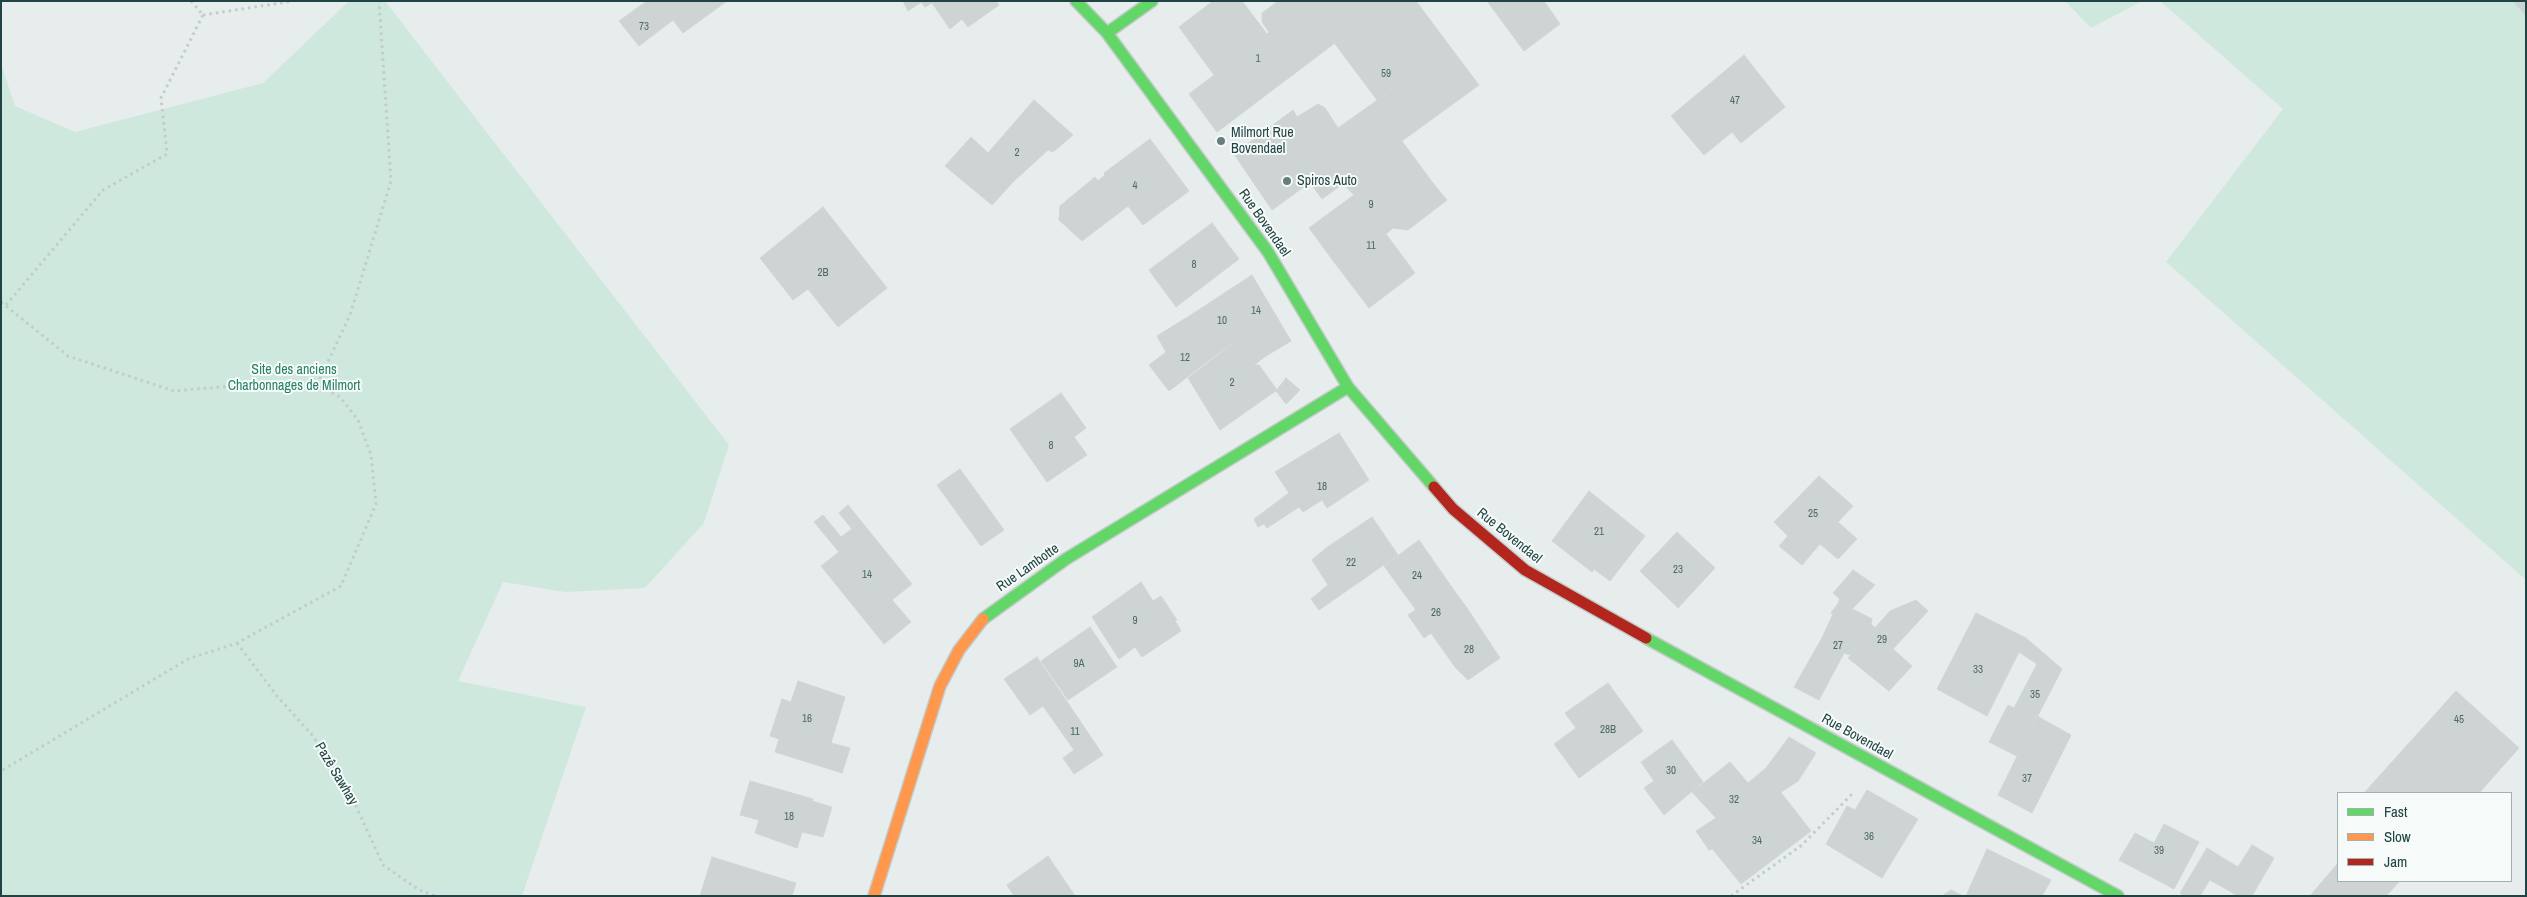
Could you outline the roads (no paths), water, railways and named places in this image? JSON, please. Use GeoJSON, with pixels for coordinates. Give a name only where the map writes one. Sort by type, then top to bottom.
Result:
{"type":"FeatureCollection","features":[{"type":"Feature","properties":{"kind":"street","name":"Rue Bovendael"},"geometry":{"type":"LineString","coordinates":[[1076,1],[1107,33],[1268,252],[1348,387],[1453,509],[1525,570],[1879,767],[2118,896]]}},
{"type":"Feature","properties":{"kind":"street"},"geometry":{"type":"LineString","coordinates":[[1107,33],[1152,1]]}},
{"type":"Feature","properties":{"kind":"street","name":"Rue Lambotte"},"geometry":{"type":"LineString","coordinates":[[874,896],[940,686],[959,650],[986,616],[1066,559],[1348,387]]}},
{"type":"Feature","properties":{"kind":"place","name":"Milmort Rue Bovendael"},"geometry":{"type":"Point","coordinates":[1221,141]}},
{"type":"Feature","properties":{"kind":"place","name":"Spiros Auto"},"geometry":{"type":"Point","coordinates":[1287,181]}},
{"type":"Feature","properties":{"kind":"park label","name":"Site des anciens Charbonnages de Milmort"},"geometry":{"type":"Point","coordinates":[294,378]}}]}
